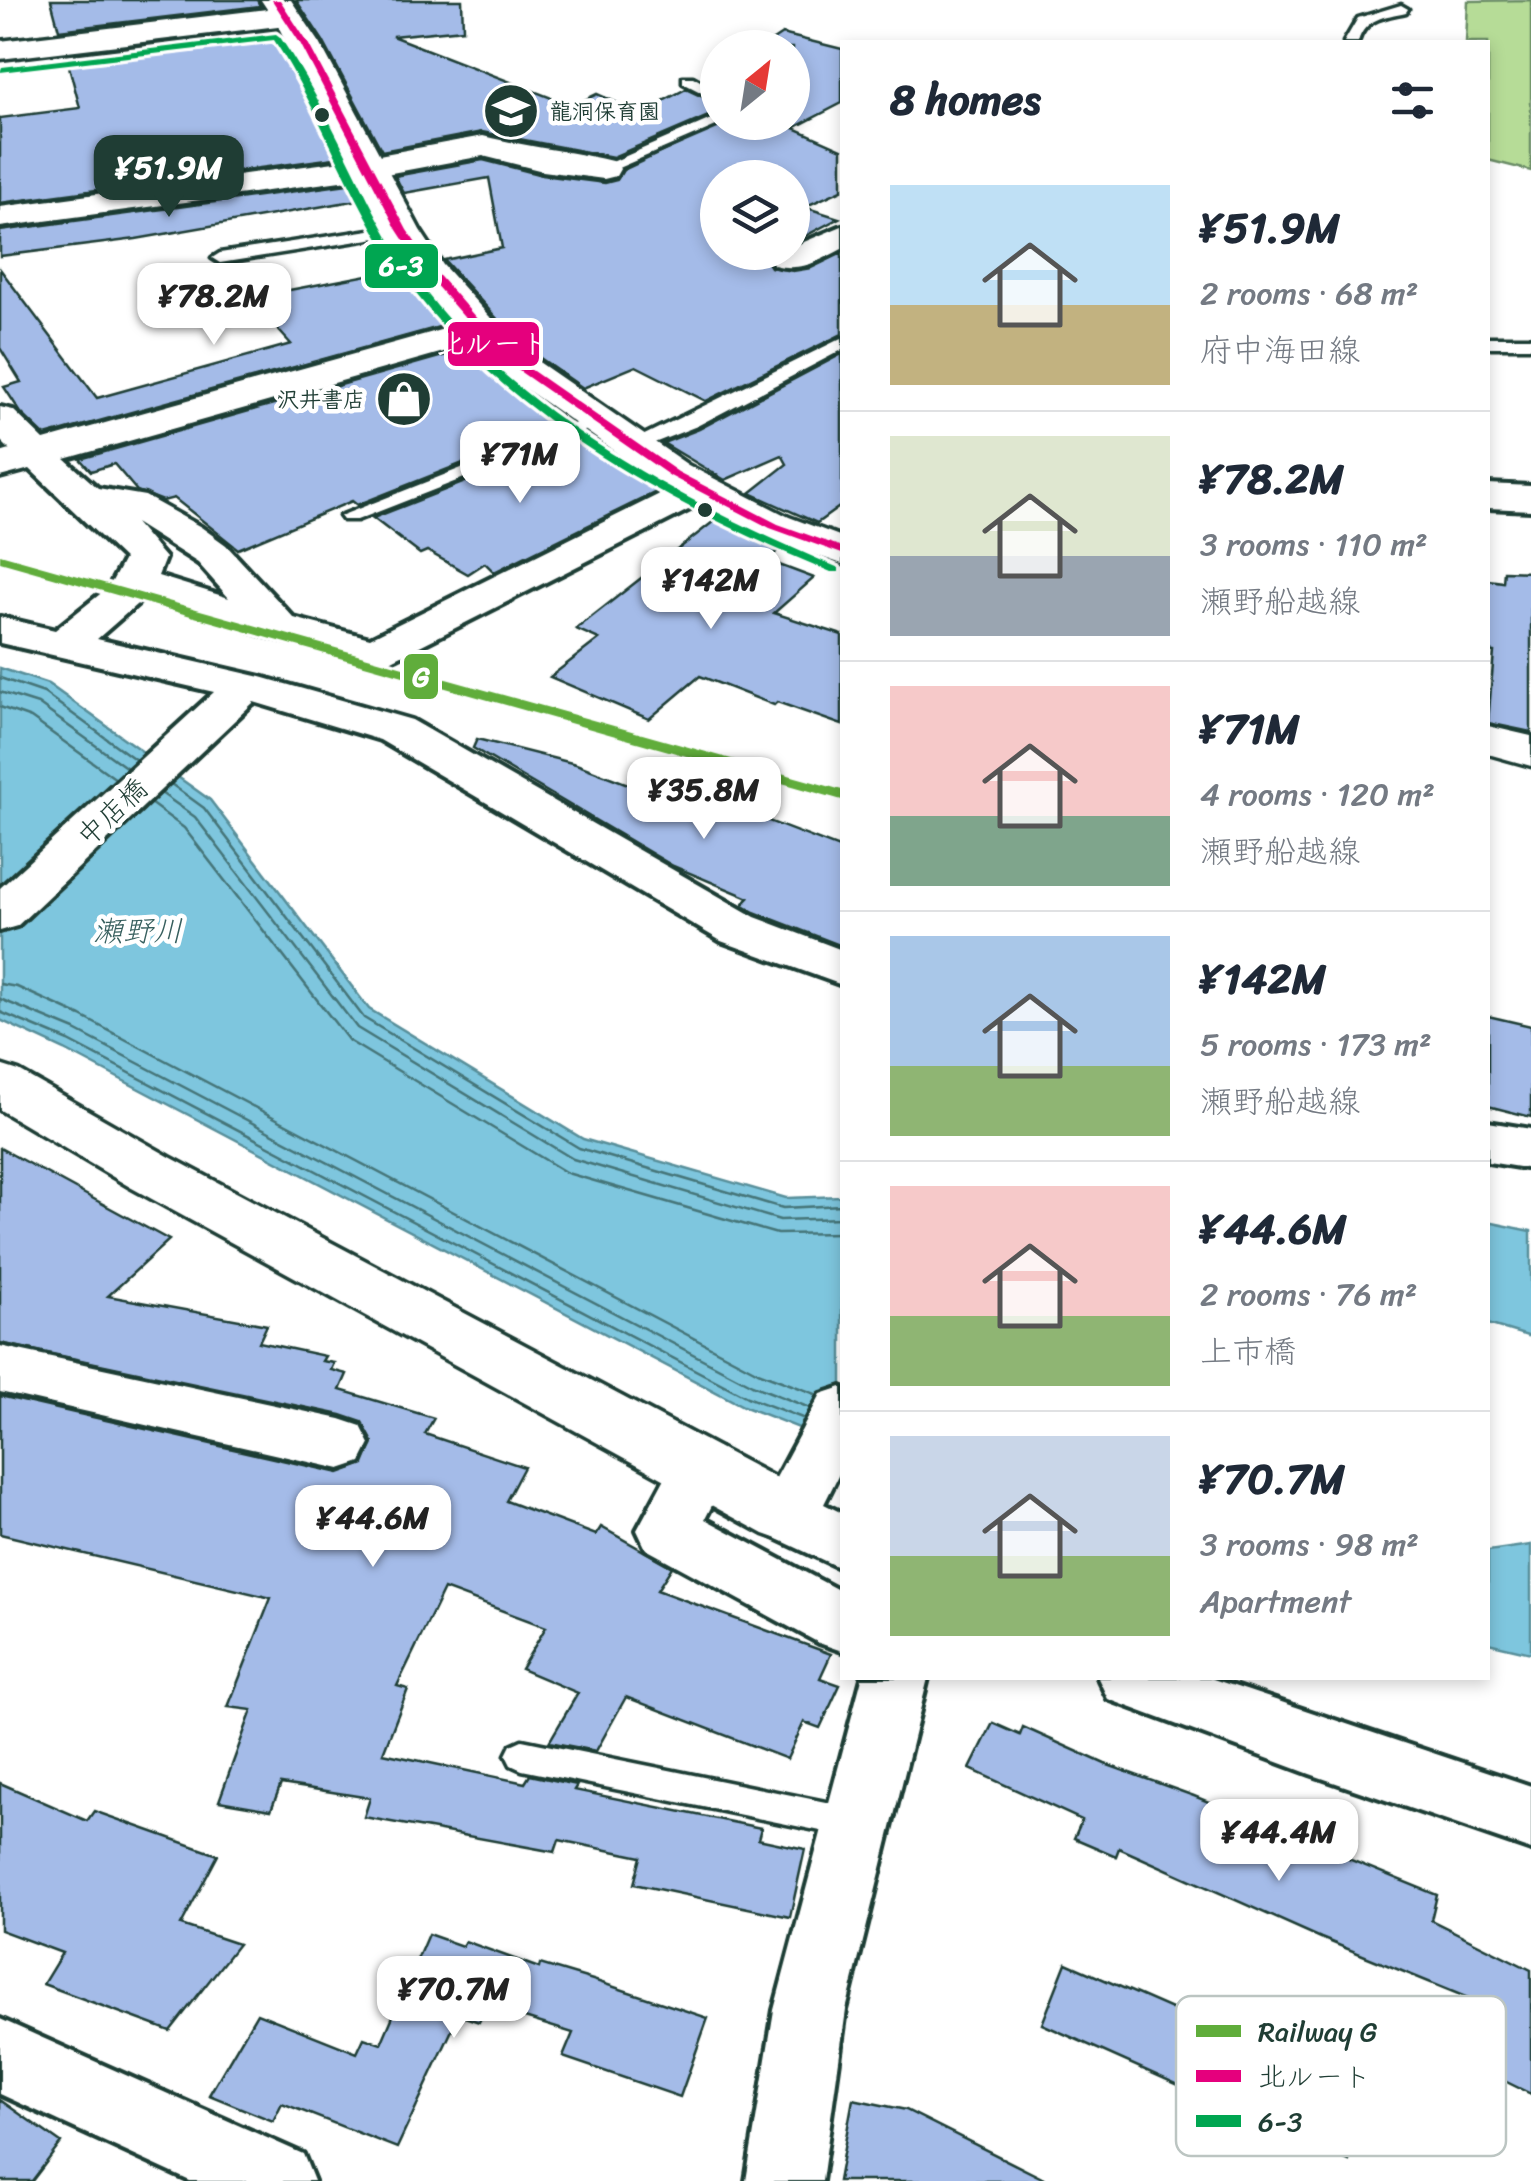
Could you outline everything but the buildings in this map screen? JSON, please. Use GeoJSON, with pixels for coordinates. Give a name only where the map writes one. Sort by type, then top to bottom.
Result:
{"type":"FeatureCollection","features":[{"type":"Feature","properties":{"kind":"main road"},"geometry":{"type":"LineString","coordinates":[[0,50],[280,8],[304,42],[402,230],[430,272],[503,355],[702,488],[774,526],[840,551]]}},
{"type":"Feature","properties":{"kind":"main road"},"geometry":{"type":"LineString","coordinates":[[1490,741],[1531,751]]}},
{"type":"Feature","properties":{"kind":"main road"},"geometry":{"type":"LineString","coordinates":[[0,1085],[150,1172],[700,1470],[798,1494]]}},
{"type":"Feature","properties":{"kind":"street"},"geometry":{"type":"LineString","coordinates":[[0,217],[369,166],[483,146],[543,161],[604,170]]}},
{"type":"Feature","properties":{"kind":"street"},"geometry":{"type":"LineString","coordinates":[[810,252],[840,237]]}},
{"type":"Feature","properties":{"kind":"street"},"geometry":{"type":"LineString","coordinates":[[18,461],[480,330]]}},
{"type":"Feature","properties":{"kind":"street"},"geometry":{"type":"LineString","coordinates":[[0,418],[18,461],[84,498],[118,526],[144,558],[148,586]]}},
{"type":"Feature","properties":{"kind":"street"},"geometry":{"type":"LineString","coordinates":[[148,586],[375,652],[702,488]]}},
{"type":"Feature","properties":{"kind":"street"},"geometry":{"type":"LineString","coordinates":[[1490,496],[1531,498]]}},
{"type":"Feature","properties":{"kind":"street"},"geometry":{"type":"LineString","coordinates":[[84,498],[130,504],[173,528],[212,554],[279,627]]}},
{"type":"Feature","properties":{"kind":"street"},"geometry":{"type":"LineString","coordinates":[[66,642],[148,586],[176,546],[173,528]]}},
{"type":"Feature","properties":{"kind":"street"},"geometry":{"type":"LineString","coordinates":[[0,630],[66,642],[235,697],[396,730],[738,928],[840,967]]}},
{"type":"Feature","properties":{"kind":"street","name":"中店橋"},"geometry":{"type":"LineString","coordinates":[[0,915],[235,697]]}},
{"type":"Feature","properties":{"kind":"street"},"geometry":{"type":"LineString","coordinates":[[1490,1142],[1531,1150]]}},
{"type":"Feature","properties":{"kind":"street"},"geometry":{"type":"LineString","coordinates":[[0,1369],[340,1444]]}},
{"type":"Feature","properties":{"kind":"street"},"geometry":{"type":"LineString","coordinates":[[840,1415],[798,1494],[840,1540]]}},
{"type":"Feature","properties":{"kind":"street"},"geometry":{"type":"LineString","coordinates":[[700,1470],[668,1530],[840,1622]]}},
{"type":"Feature","properties":{"kind":"street"},"geometry":{"type":"LineString","coordinates":[[784,2181],[810,2010],[894,1680]]}},
{"type":"Feature","properties":{"kind":"street"},"geometry":{"type":"LineString","coordinates":[[1135,1680],[1531,1818]]}},
{"type":"Feature","properties":{"kind":"street"},"geometry":{"type":"LineString","coordinates":[[0,2056],[276,2181]]}},
{"type":"Feature","properties":{"kind":"lane"},"geometry":{"type":"LineString","coordinates":[[1351,40],[1361,20],[1401,9]]}},
{"type":"Feature","properties":{"kind":"lane"},"geometry":{"type":"LineString","coordinates":[[688,80],[700,87]]}},
{"type":"Feature","properties":{"kind":"lane"},"geometry":{"type":"LineString","coordinates":[[604,170],[700,128]]}},
{"type":"Feature","properties":{"kind":"lane"},"geometry":{"type":"LineString","coordinates":[[220,258],[402,230]]}},
{"type":"Feature","properties":{"kind":"lane"},"geometry":{"type":"LineString","coordinates":[[1490,342],[1531,342]]}},
{"type":"Feature","properties":{"kind":"lane"},"geometry":{"type":"LineString","coordinates":[[633,445],[691,422],[840,344]]}},
{"type":"Feature","properties":{"kind":"lane"},"geometry":{"type":"LineString","coordinates":[[350,516],[596,420]]}},
{"type":"Feature","properties":{"kind":"lane"},"geometry":{"type":"LineString","coordinates":[[522,1755],[857,1824]]}},
{"type":"Feature","properties":{"kind":"green space"},"geometry":{"type":"Polygon","coordinates":[[[1531,0],[1531,171],[1490,161],[1490,40],[1466,40],[1468,1],[1531,0]]]}},
{"type":"Feature","properties":{"kind":"water","name":"瀬野川"},"geometry":{"type":"Polygon","coordinates":[[[0,668],[48,684],[210,800],[369,1009],[583,1139],[786,1198],[840,1196],[840,1444],[743,1406],[65,1050],[0,1020],[0,668]]]}},
{"type":"Feature","properties":{"kind":"water"},"geometry":{"type":"Polygon","coordinates":[[[1490,1222],[1531,1231],[1531,1337],[1490,1325],[1490,1222]]]}},
{"type":"Feature","properties":{"kind":"water"},"geometry":{"type":"Polygon","coordinates":[[[1531,1545],[1531,1653],[1490,1643],[1490,1551],[1531,1545]]]}},
{"type":"Feature","properties":{"kind":"rail line","name":"G"},"geometry":{"type":"LineString","coordinates":[[0,558],[840,794]]}},
{"type":"Feature","properties":{"kind":"transit line","name":"北ルート"},"geometry":{"type":"LineString","coordinates":[[276,0],[304,43],[402,230],[430,272],[503,355],[674,474],[774,526],[840,550]]}},
{"type":"Feature","properties":{"kind":"transit line","name":"6-3"},"geometry":{"type":"LineString","coordinates":[[2,70],[276,37],[295,65],[408,276],[445,322],[490,367],[543,410],[661,487],[835,570]]}},
{"type":"Feature","properties":{"kind":"place","name":"龍洞保育園"},"geometry":{"type":"Point","coordinates":[511,111]}},
{"type":"Feature","properties":{"kind":"place","name":"沢井書店"},"geometry":{"type":"Point","coordinates":[404,399]}}]}
